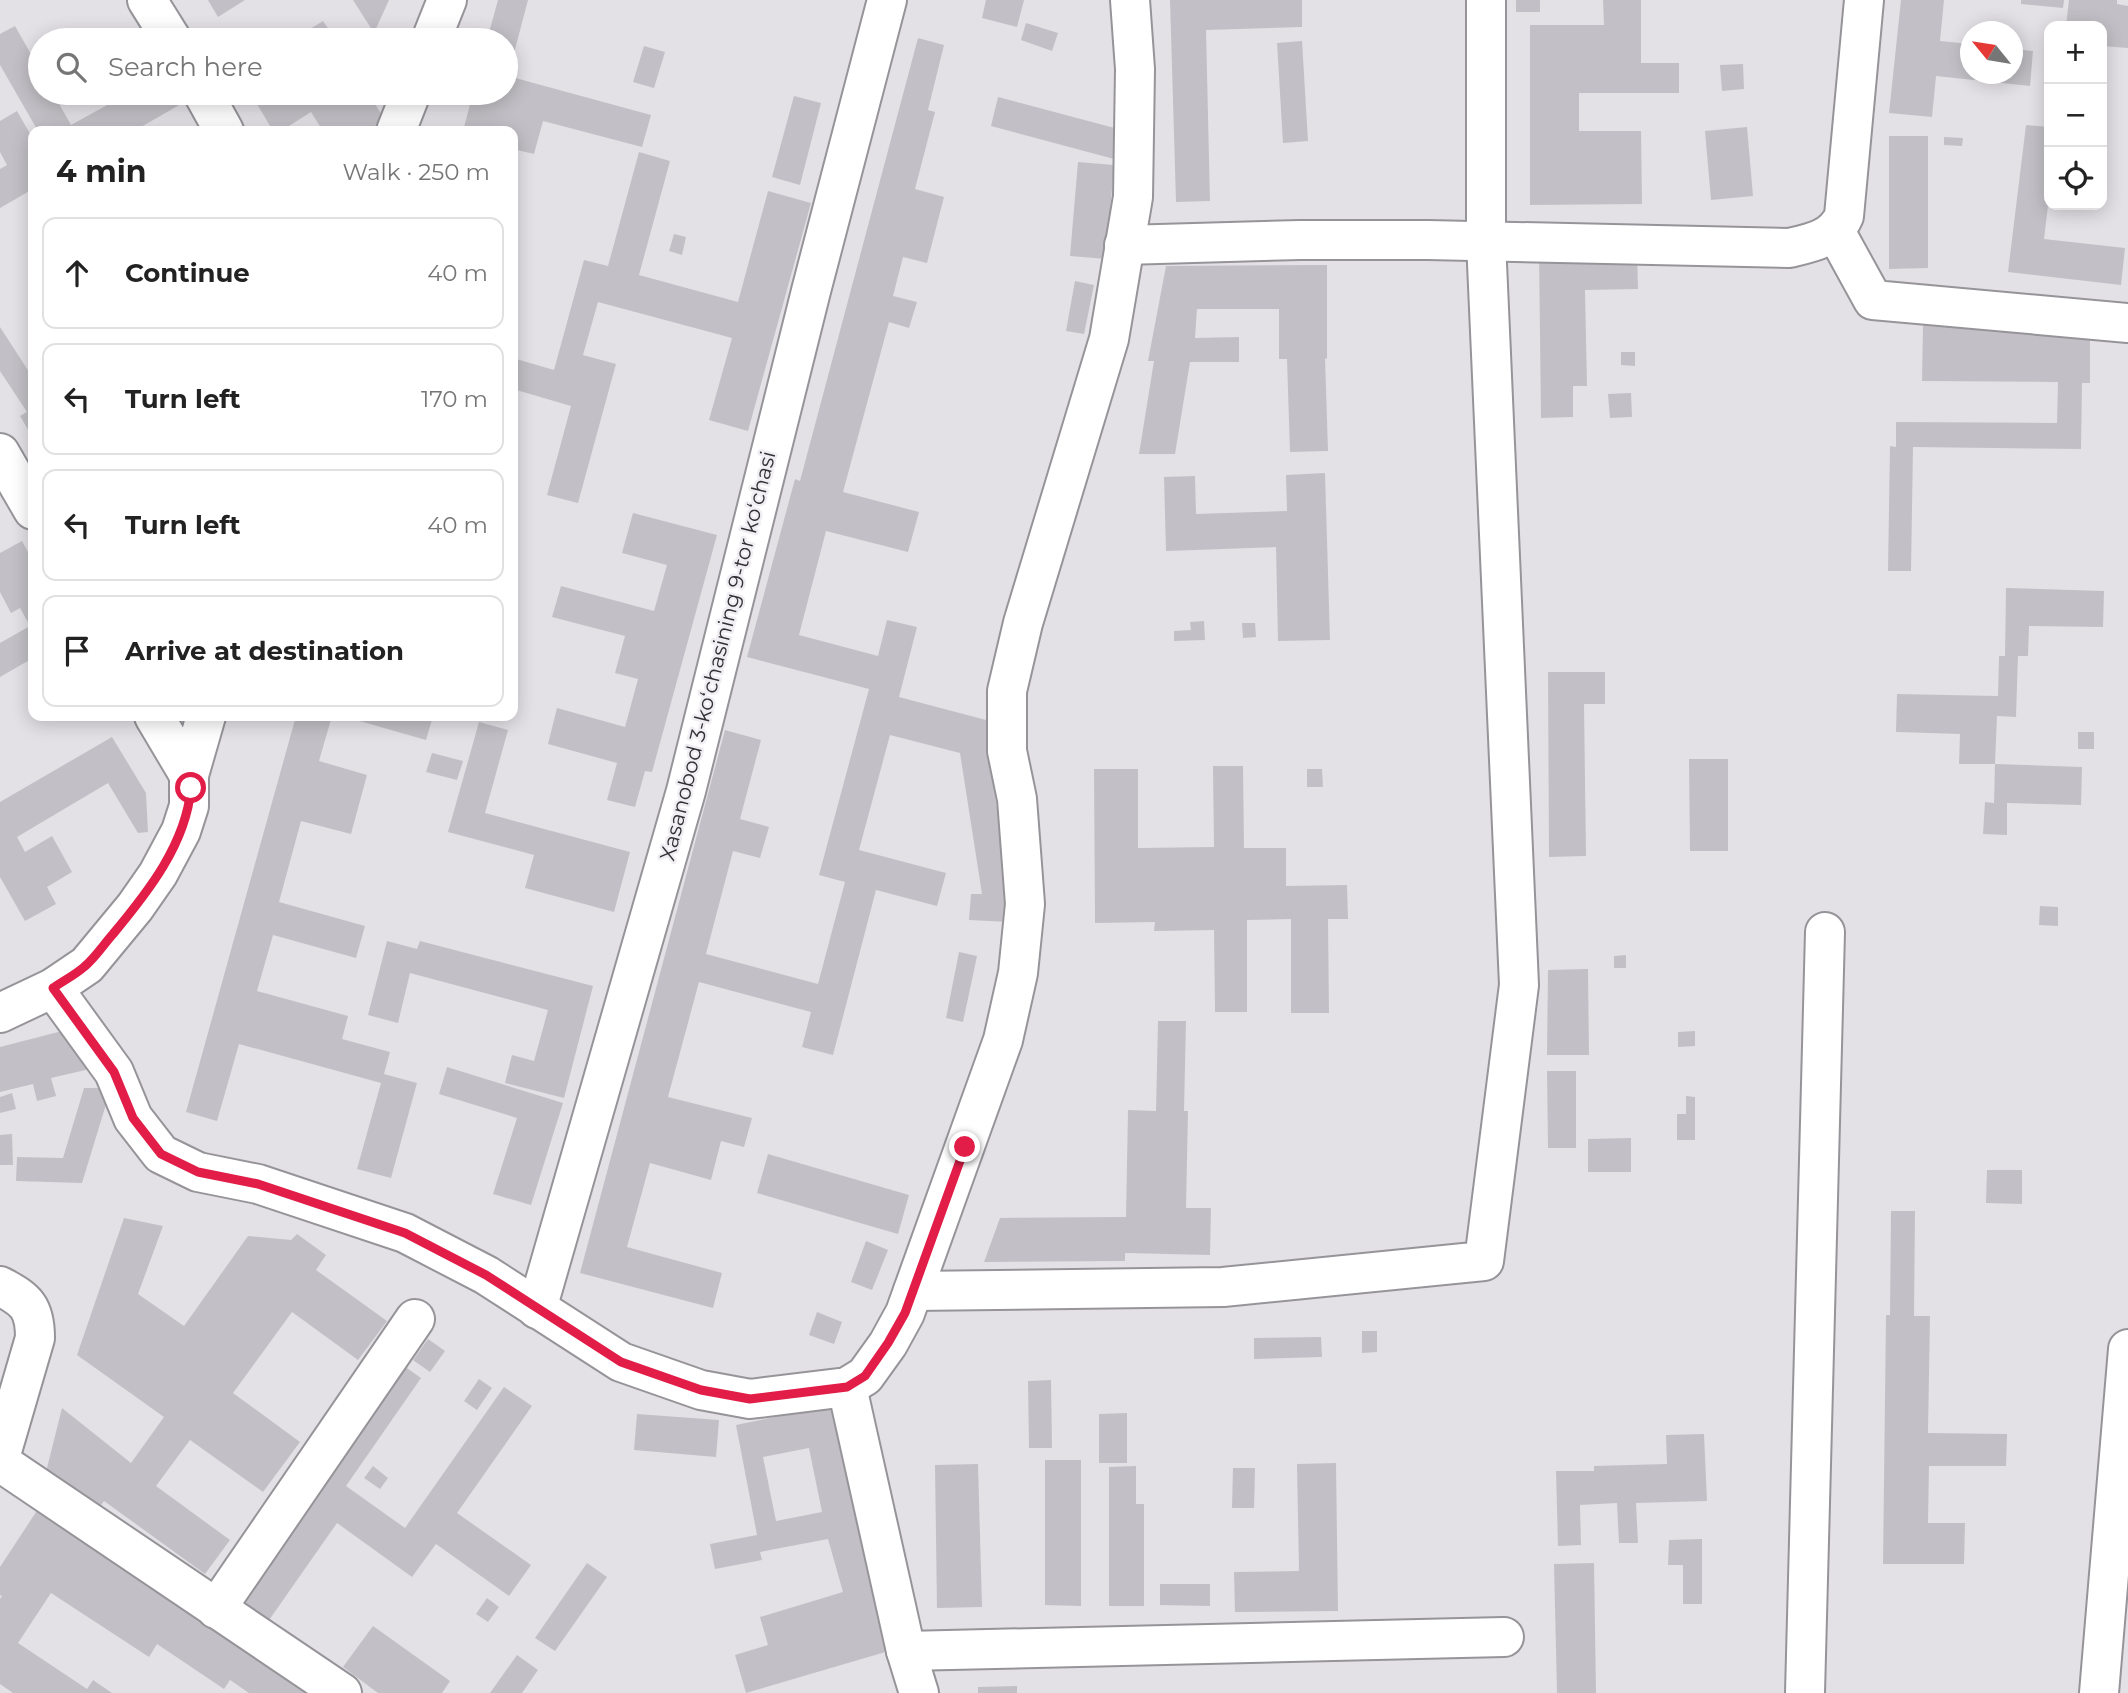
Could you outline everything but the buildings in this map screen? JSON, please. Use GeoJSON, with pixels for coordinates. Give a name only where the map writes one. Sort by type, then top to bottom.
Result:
{"type":"FeatureCollection","features":[{"type":"Feature","properties":{"kind":"street"},"geometry":{"type":"LineString","coordinates":[[148,0],[165,28]]}},
{"type":"Feature","properties":{"kind":"street"},"geometry":{"type":"LineString","coordinates":[[436,28],[446,0]]}},
{"type":"Feature","properties":{"kind":"street","name":"Xasanobod 3-koʻchasining 9-tor koʻchasi"},"geometry":{"type":"LineString","coordinates":[[537,1308],[686,790],[810,291],[887,0]]}},
{"type":"Feature","properties":{"kind":"street"},"geometry":{"type":"LineString","coordinates":[[53,988],[114,1072],[133,1118],[161,1154],[198,1172],[258,1184],[405,1233],[486,1275],[621,1362],[701,1390],[750,1399],[847,1387],[865,1376],[905,1313],[1003,1040],[1018,973],[1025,904],[1017,799],[1007,751],[1007,691],[1023,623],[1108,339],[1125,245],[1133,197],[1135,69],[1130,0]]}},
{"type":"Feature","properties":{"kind":"street"},"geometry":{"type":"LineString","coordinates":[[913,1291],[1223,1287],[1484,1261],[1519,985],[1486,241],[1486,0]]}},
{"type":"Feature","properties":{"kind":"street"},"geometry":{"type":"LineString","coordinates":[[1125,245],[1300,240],[1788,248],[1810,243],[1835,231],[1844,216],[1864,0]]}},
{"type":"Feature","properties":{"kind":"street"},"geometry":{"type":"LineString","coordinates":[[210,105],[221,126]]}},
{"type":"Feature","properties":{"kind":"street"},"geometry":{"type":"LineString","coordinates":[[398,126],[406,105]]}},
{"type":"Feature","properties":{"kind":"street"},"geometry":{"type":"LineString","coordinates":[[1835,231],[1873,300],[2128,323]]}},
{"type":"Feature","properties":{"kind":"street"},"geometry":{"type":"LineString","coordinates":[[0,453],[28,501]]}},
{"type":"Feature","properties":{"kind":"street"},"geometry":{"type":"LineString","coordinates":[[0,1013],[53,988],[86,965],[159,874],[181,831],[189,806],[191,788],[189,775],[157,721]]}},
{"type":"Feature","properties":{"kind":"street"},"geometry":{"type":"LineString","coordinates":[[189,775],[205,721]]}},
{"type":"Feature","properties":{"kind":"street"},"geometry":{"type":"LineString","coordinates":[[1805,1693],[1825,932]]}},
{"type":"Feature","properties":{"kind":"street"},"geometry":{"type":"LineString","coordinates":[[0,1286],[21,1298],[30,1308],[35,1322],[35,1338],[0,1460],[342,1693]]}},
{"type":"Feature","properties":{"kind":"street"},"geometry":{"type":"LineString","coordinates":[[216,1609],[415,1319]]}},
{"type":"Feature","properties":{"kind":"street"},"geometry":{"type":"LineString","coordinates":[[2099,1693],[2128,1349]]}},
{"type":"Feature","properties":{"kind":"street"},"geometry":{"type":"LineString","coordinates":[[847,1387],[906,1651],[919,1693]]}},
{"type":"Feature","properties":{"kind":"street"},"geometry":{"type":"LineString","coordinates":[[906,1651],[1504,1637]]}},
{"type":"Feature","properties":{"kind":"route"},"geometry":{"type":"LineString","coordinates":[[191,788],[189,806],[181,831],[159,874],[86,965],[53,988],[114,1072],[133,1118],[161,1154],[198,1172],[258,1184],[405,1233],[486,1275],[621,1362],[701,1390],[750,1399],[847,1387],[865,1376],[905,1313],[965,1147]]}}]}
